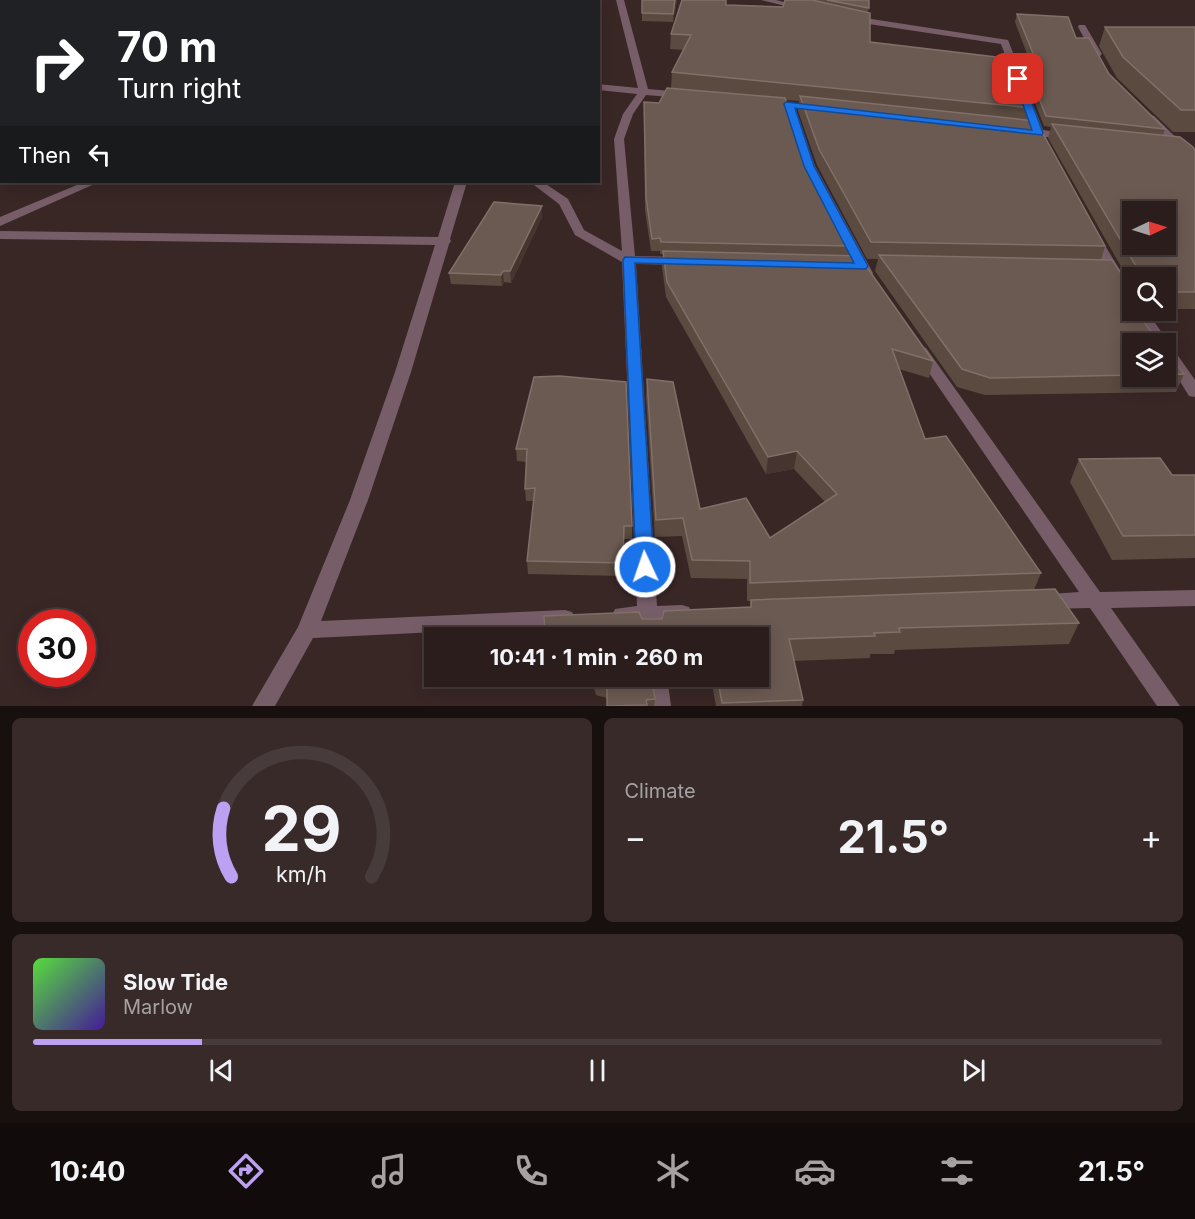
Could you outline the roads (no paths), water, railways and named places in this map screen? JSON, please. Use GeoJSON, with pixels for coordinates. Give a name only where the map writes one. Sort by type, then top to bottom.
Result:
{"type":"FeatureCollection","features":[{"type":"Feature","properties":{"kind":"street"},"geometry":{"type":"LineString","coordinates":[[620,0],[627,35],[644,91]]}},
{"type":"Feature","properties":{"kind":"street"},"geometry":{"type":"LineString","coordinates":[[765,0],[808,9]]}},
{"type":"Feature","properties":{"kind":"street"},"geometry":{"type":"LineString","coordinates":[[840,17],[1005,42],[1038,133],[1048,153]]}},
{"type":"Feature","properties":{"kind":"street"},"geometry":{"type":"LineString","coordinates":[[1082,27],[1101,62]]}},
{"type":"Feature","properties":{"kind":"street"},"geometry":{"type":"LineString","coordinates":[[600,78],[644,91]]}},
{"type":"Feature","properties":{"kind":"street"},"geometry":{"type":"LineString","coordinates":[[600,87],[689,95]]}},
{"type":"Feature","properties":{"kind":"street"},"geometry":{"type":"LineString","coordinates":[[644,91],[628,114],[619,139],[629,260],[649,627]]}},
{"type":"Feature","properties":{"kind":"street"},"geometry":{"type":"LineString","coordinates":[[789,104],[809,166],[875,286]]}},
{"type":"Feature","properties":{"kind":"street"},"geometry":{"type":"LineString","coordinates":[[1143,111],[1195,162]]}},
{"type":"Feature","properties":{"kind":"street"},"geometry":{"type":"LineString","coordinates":[[1014,130],[1083,138]]}},
{"type":"Feature","properties":{"kind":"street"},"geometry":{"type":"LineString","coordinates":[[1160,146],[1195,148]]}},
{"type":"Feature","properties":{"kind":"street"},"geometry":{"type":"LineString","coordinates":[[0,222],[91,183]]}},
{"type":"Feature","properties":{"kind":"street"},"geometry":{"type":"LineString","coordinates":[[263,706],[307,630],[358,500],[445,241],[461,183]]}},
{"type":"Feature","properties":{"kind":"street"},"geometry":{"type":"LineString","coordinates":[[537,183],[564,202],[579,232],[629,260],[699,262]]}},
{"type":"Feature","properties":{"kind":"street"},"geometry":{"type":"LineString","coordinates":[[1085,221],[1106,270],[1122,288]]}},
{"type":"Feature","properties":{"kind":"street"},"geometry":{"type":"LineString","coordinates":[[0,236],[445,241]]}},
{"type":"Feature","properties":{"kind":"street"},"geometry":{"type":"LineString","coordinates":[[909,335],[1169,706]]}},
{"type":"Feature","properties":{"kind":"street"},"geometry":{"type":"LineString","coordinates":[[1176,364],[1195,392]]}},
{"type":"Feature","properties":{"kind":"street"},"geometry":{"type":"LineString","coordinates":[[1022,601],[1195,598]]}},
{"type":"Feature","properties":{"kind":"street"},"geometry":{"type":"LineString","coordinates":[[307,630],[706,612]]}},
{"type":"Feature","properties":{"kind":"street"},"geometry":{"type":"LineString","coordinates":[[657,687],[660,706]]}}]}
